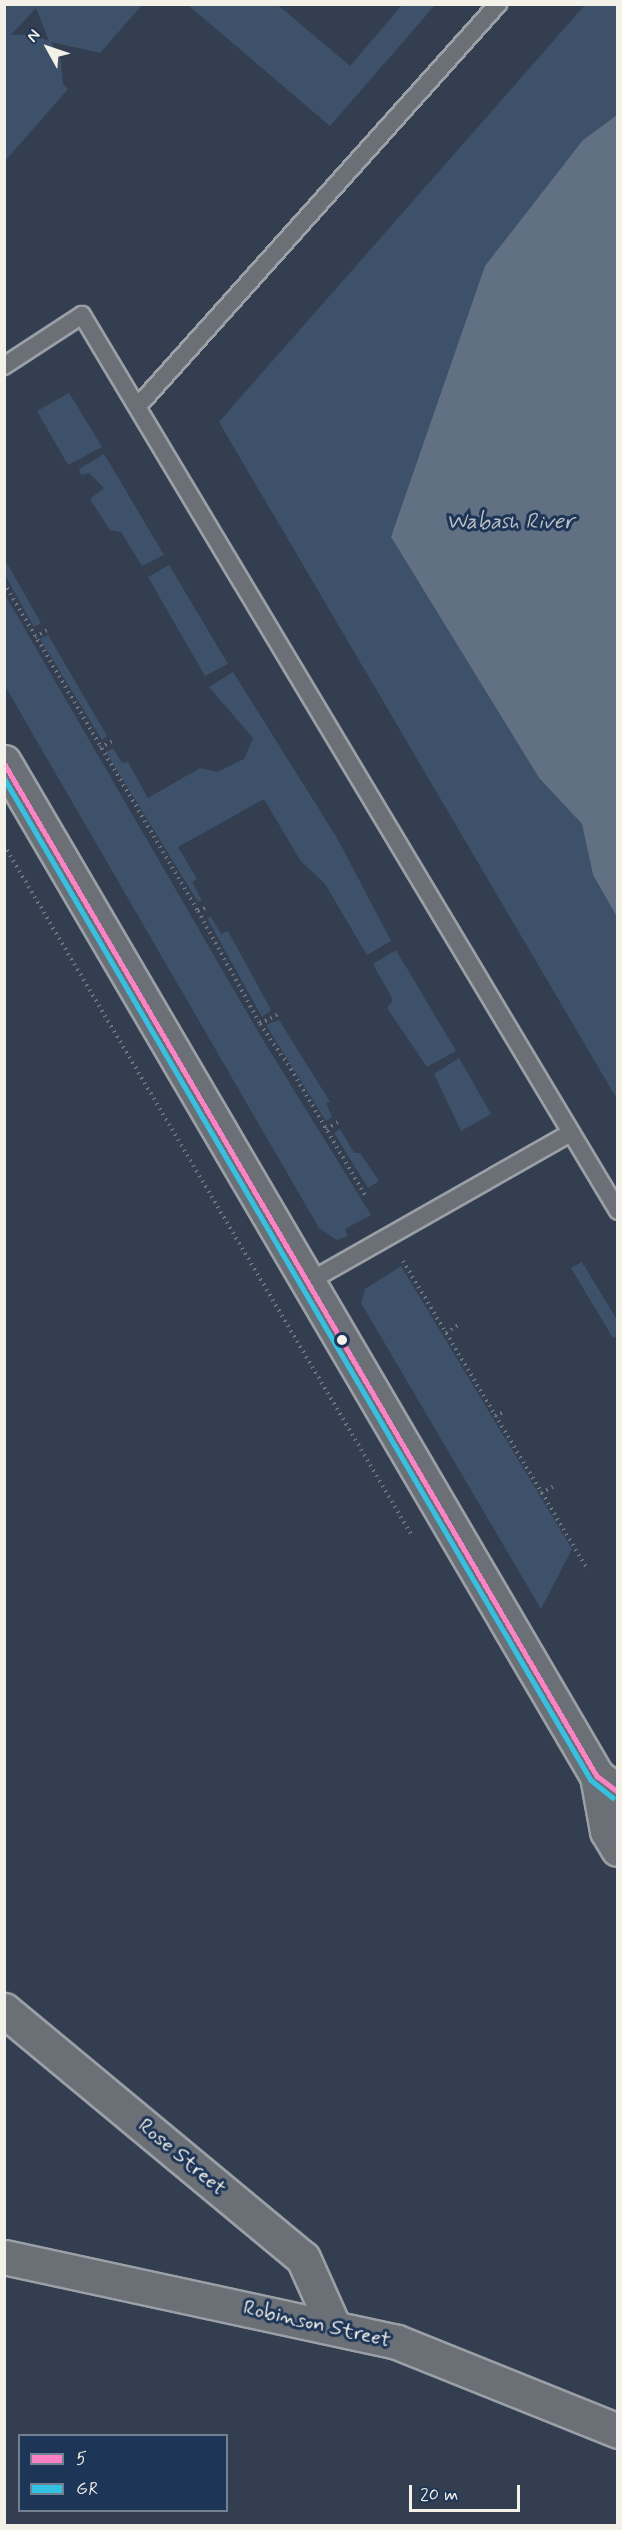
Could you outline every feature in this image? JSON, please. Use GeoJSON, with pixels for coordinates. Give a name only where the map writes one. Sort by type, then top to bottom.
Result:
{"type":"FeatureCollection","features":[{"type":"Feature","properties":{"kind":"main road"},"geometry":{"type":"LineString","coordinates":[[4,762],[607,1784],[607,1831],[618,1848]]}},
{"type":"Feature","properties":{"kind":"main road","name":"Rose Street"},"geometry":{"type":"LineString","coordinates":[[4,2010],[303,2258],[333,2325]]}},
{"type":"Feature","properties":{"kind":"main road","name":"Robinson Street"},"geometry":{"type":"LineString","coordinates":[[4,2257],[333,2325],[397,2342],[618,2431]]}},
{"type":"Feature","properties":{"kind":"lane"},"geometry":{"type":"LineString","coordinates":[[138,406],[498,4]]}},
{"type":"Feature","properties":{"kind":"lane"},"geometry":{"type":"LineString","coordinates":[[4,366],[81,315],[138,406],[618,1211]]}},
{"type":"Feature","properties":{"kind":"lane"},"geometry":{"type":"LineString","coordinates":[[310,1281],[571,1133]]}},
{"type":"Feature","properties":{"kind":"path"},"geometry":{"type":"LineString","coordinates":[[4,583],[198,911],[260,1024],[366,1197]]}},
{"type":"Feature","properties":{"kind":"path"},"geometry":{"type":"LineString","coordinates":[[35,637],[49,629]]}},
{"type":"Feature","properties":{"kind":"path"},"geometry":{"type":"LineString","coordinates":[[100,748],[112,741]]}},
{"type":"Feature","properties":{"kind":"path"},"geometry":{"type":"LineString","coordinates":[[4,845],[417,1545]]}},
{"type":"Feature","properties":{"kind":"path"},"geometry":{"type":"LineString","coordinates":[[198,911],[207,907]]}},
{"type":"Feature","properties":{"kind":"path"},"geometry":{"type":"LineString","coordinates":[[260,1024],[278,1014]]}},
{"type":"Feature","properties":{"kind":"path"},"geometry":{"type":"LineString","coordinates":[[326,1129],[338,1122]]}},
{"type":"Feature","properties":{"kind":"path"},"geometry":{"type":"LineString","coordinates":[[400,1258],[588,1570]]}},
{"type":"Feature","properties":{"kind":"path"},"geometry":{"type":"LineString","coordinates":[[446,1333],[459,1325]]}},
{"type":"Feature","properties":{"kind":"path"},"geometry":{"type":"LineString","coordinates":[[495,1416],[504,1412]]}},
{"type":"Feature","properties":{"kind":"path"},"geometry":{"type":"LineString","coordinates":[[541,1492],[554,1486]]}},
{"type":"Feature","properties":{"kind":"shaded area"},"geometry":{"type":"Polygon","coordinates":[[[4,5],[142,5],[100,53],[51,42],[61,60],[63,84],[68,89],[5,161],[4,5]],[[36,8],[11,35],[31,34],[49,41],[36,8]]]}},
{"type":"Feature","properties":{"kind":"shaded area"},"geometry":{"type":"Polygon","coordinates":[[[188,5],[278,5],[350,66],[402,5],[435,5],[330,126],[188,5]]]}},
{"type":"Feature","properties":{"kind":"shaded area"},"geometry":{"type":"Polygon","coordinates":[[[585,5],[617,5],[617,115],[583,140],[391,537],[539,778],[582,824],[593,875],[617,917],[617,1099],[219,422],[585,5]]]}},
{"type":"Feature","properties":{"kind":"shaded area"},"geometry":{"type":"Polygon","coordinates":[[[69,393],[102,447],[68,465],[37,411],[69,393]]]}},
{"type":"Feature","properties":{"kind":"shaded area"},"geometry":{"type":"Polygon","coordinates":[[[104,454],[164,555],[142,566],[121,532],[110,530],[90,499],[104,488],[89,473],[81,475],[79,469],[104,454]]]}},
{"type":"Feature","properties":{"kind":"shaded area"},"geometry":{"type":"Polygon","coordinates":[[[5,560],[41,623],[34,627],[5,575],[5,560]]]}},
{"type":"Feature","properties":{"kind":"shaded area"},"geometry":{"type":"Polygon","coordinates":[[[169,565],[228,664],[205,676],[148,577],[169,565]]]}},
{"type":"Feature","properties":{"kind":"shaded area"},"geometry":{"type":"Polygon","coordinates":[[[4,593],[260,1035],[371,1215],[345,1229],[348,1236],[337,1240],[319,1228],[5,686],[4,593]]]}},
{"type":"Feature","properties":{"kind":"shaded area"},"geometry":{"type":"Polygon","coordinates":[[[48,635],[107,736],[102,740],[40,639],[48,635]]]}},
{"type":"Feature","properties":{"kind":"shaded area"},"geometry":{"type":"Polygon","coordinates":[[[233,672],[337,838],[391,941],[367,955],[325,884],[300,860],[264,799],[178,847],[197,879],[192,882],[202,900],[198,902],[106,752],[113,748],[122,763],[128,762],[148,798],[200,768],[217,772],[244,759],[253,738],[209,687],[233,672]]]}},
{"type":"Feature","properties":{"kind":"shaded area"},"geometry":{"type":"Polygon","coordinates":[[[211,917],[221,934],[228,931],[271,1010],[262,1017],[207,918],[211,917]]]}},
{"type":"Feature","properties":{"kind":"shaded area"},"geometry":{"type":"Polygon","coordinates":[[[396,950],[456,1051],[427,1067],[387,1008],[393,1000],[373,964],[396,950]]]}},
{"type":"Feature","properties":{"kind":"shaded area"},"geometry":{"type":"Polygon","coordinates":[[[279,1020],[330,1102],[326,1103],[332,1117],[326,1121],[266,1025],[279,1020]]]}},
{"type":"Feature","properties":{"kind":"shaded area"},"geometry":{"type":"Polygon","coordinates":[[[459,1058],[491,1114],[461,1131],[434,1074],[459,1058]]]}},
{"type":"Feature","properties":{"kind":"shaded area"},"geometry":{"type":"Polygon","coordinates":[[[340,1129],[354,1153],[360,1153],[379,1181],[368,1188],[334,1133],[340,1129]]]}},
{"type":"Feature","properties":{"kind":"shaded area"},"geometry":{"type":"Polygon","coordinates":[[[582,1262],[617,1320],[617,1336],[613,1338],[571,1268],[582,1262]]]}},
{"type":"Feature","properties":{"kind":"shaded area"},"geometry":{"type":"Polygon","coordinates":[[[401,1266],[572,1549],[541,1609],[361,1303],[365,1289],[401,1266]]]}},
{"type":"Feature","properties":{"kind":"water","name":"Wabash River"},"geometry":{"type":"Polygon","coordinates":[[[617,115],[617,917],[593,875],[582,824],[539,778],[391,537],[485,266],[583,140],[617,115]]]}},
{"type":"Feature","properties":{"kind":"transit line","name":"5"},"geometry":{"type":"LineString","coordinates":[[4,763],[597,1776],[618,1792]]}},
{"type":"Feature","properties":{"kind":"transit line","name":"GR"},"geometry":{"type":"LineString","coordinates":[[4,778],[591,1780],[613,1798]]}}]}
